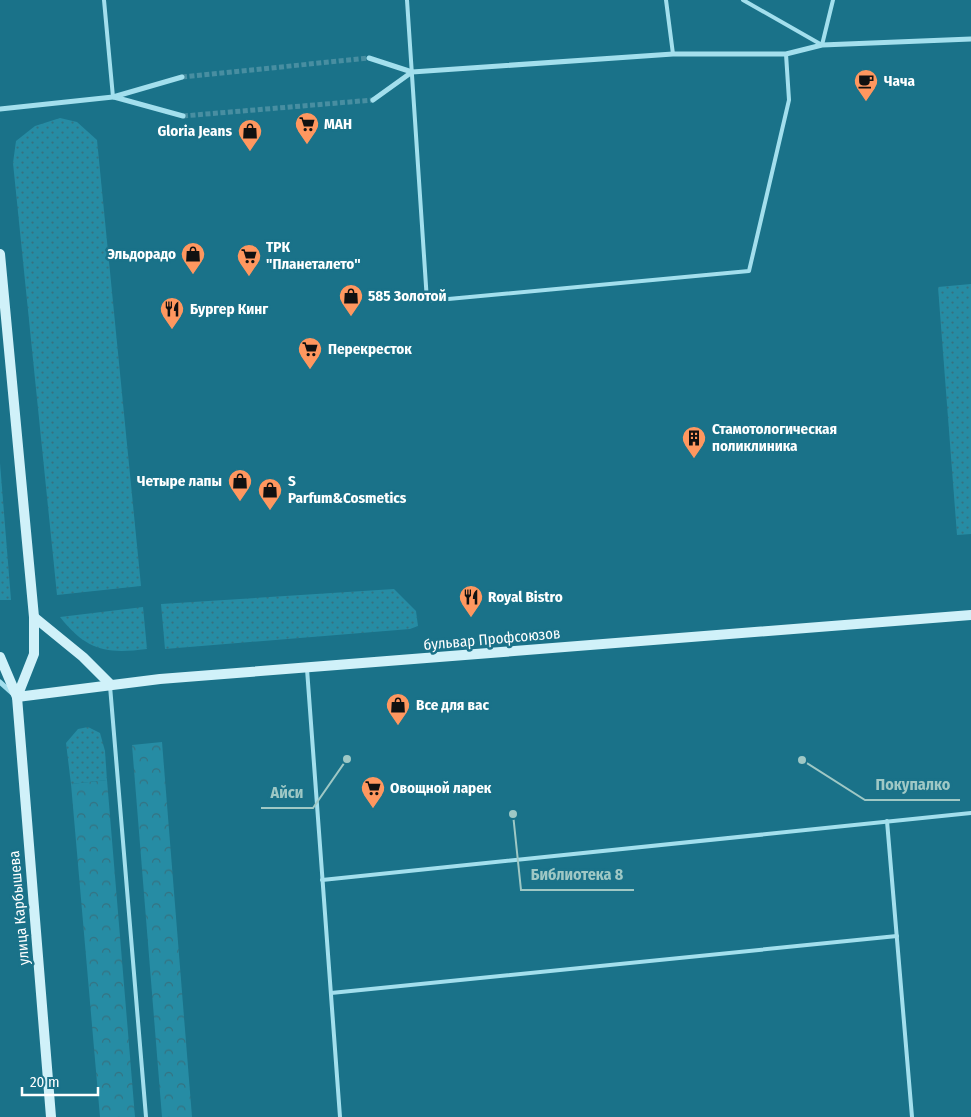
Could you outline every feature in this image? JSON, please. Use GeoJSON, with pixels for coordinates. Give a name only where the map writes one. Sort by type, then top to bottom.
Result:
{"type":"FeatureCollection","features":[{"type":"Feature","properties":{"kind":"street"},"geometry":{"type":"LineString","coordinates":[[369,58],[412,72],[674,54],[786,54],[822,45],[971,39]]}},
{"type":"Feature","properties":{"kind":"street"},"geometry":{"type":"LineString","coordinates":[[372,100],[412,72]]}},
{"type":"Feature","properties":{"kind":"street"},"geometry":{"type":"LineString","coordinates":[[0,109],[113,96],[182,77]]}},
{"type":"Feature","properties":{"kind":"street"},"geometry":{"type":"LineString","coordinates":[[113,96],[183,116]]}},
{"type":"Feature","properties":{"kind":"street","name":"улица Карбышева"},"geometry":{"type":"LineString","coordinates":[[0,254],[34,617],[34,654],[17,697]]}},
{"type":"Feature","properties":{"kind":"street","name":"бульвар Профсоюзов"},"geometry":{"type":"LineString","coordinates":[[17,697],[110,684],[971,615]]}},
{"type":"Feature","properties":{"kind":"street"},"geometry":{"type":"LineString","coordinates":[[34,617],[82,657],[110,684]]}},
{"type":"Feature","properties":{"kind":"street","name":"улица Карбышева"},"geometry":{"type":"LineString","coordinates":[[0,656],[17,697],[51,1117]]}},
{"type":"Feature","properties":{"kind":"street"},"geometry":{"type":"LineString","coordinates":[[0,682],[17,697]]}},
{"type":"Feature","properties":{"kind":"lane"},"geometry":{"type":"LineString","coordinates":[[104,0],[113,96]]}},
{"type":"Feature","properties":{"kind":"lane"},"geometry":{"type":"LineString","coordinates":[[407,0],[427,301],[749,271],[788,100],[786,54]]}},
{"type":"Feature","properties":{"kind":"lane"},"geometry":{"type":"LineString","coordinates":[[666,0],[674,54]]}},
{"type":"Feature","properties":{"kind":"lane"},"geometry":{"type":"LineString","coordinates":[[743,0],[822,45],[834,0]]}},
{"type":"Feature","properties":{"kind":"lane"},"geometry":{"type":"LineString","coordinates":[[307,669],[340,1117]]}},
{"type":"Feature","properties":{"kind":"lane"},"geometry":{"type":"LineString","coordinates":[[110,684],[146,1117]]}},
{"type":"Feature","properties":{"kind":"lane"},"geometry":{"type":"LineString","coordinates":[[322,880],[971,813]]}},
{"type":"Feature","properties":{"kind":"lane"},"geometry":{"type":"LineString","coordinates":[[887,822],[912,1117]]}},
{"type":"Feature","properties":{"kind":"lane"},"geometry":{"type":"LineString","coordinates":[[331,993],[897,936]]}},
{"type":"Feature","properties":{"kind":"green space"},"geometry":{"type":"Polygon","coordinates":[[[60,118],[77,122],[97,140],[141,586],[57,595],[13,163],[16,141],[35,126],[60,118]]]}},
{"type":"Feature","properties":{"kind":"green space"},"geometry":{"type":"Polygon","coordinates":[[[971,284],[971,534],[957,535],[938,287],[971,284]]]}},
{"type":"Feature","properties":{"kind":"green space"},"geometry":{"type":"Polygon","coordinates":[[[0,463],[11,600],[0,600],[0,463]]]}},
{"type":"Feature","properties":{"kind":"green space"},"geometry":{"type":"Polygon","coordinates":[[[394,589],[416,611],[418,626],[410,629],[165,649],[161,604],[394,589]]]}},
{"type":"Feature","properties":{"kind":"green space"},"geometry":{"type":"Polygon","coordinates":[[[143,607],[147,649],[120,651],[98,648],[79,637],[60,617],[143,607]]]}},
{"type":"Feature","properties":{"kind":"green space"},"geometry":{"type":"Polygon","coordinates":[[[88,727],[100,733],[105,751],[107,780],[71,784],[66,743],[78,729],[88,727]]]}},
{"type":"Feature","properties":{"kind":"green space"},"geometry":{"type":"Polygon","coordinates":[[[162,742],[192,1117],[162,1117],[132,745],[162,742]]]}},
{"type":"Feature","properties":{"kind":"green space"},"geometry":{"type":"Polygon","coordinates":[[[107,780],[135,1117],[100,1117],[71,784],[107,780]]]}},
{"type":"Feature","properties":{"kind":"tunnel"},"geometry":{"type":"LineString","coordinates":[[182,77],[369,58]]}},
{"type":"Feature","properties":{"kind":"tunnel"},"geometry":{"type":"LineString","coordinates":[[183,116],[373,100]]}},
{"type":"Feature","properties":{"kind":"place","name":"Чача"},"geometry":{"type":"Point","coordinates":[866,102]}},
{"type":"Feature","properties":{"kind":"place","name":"МАН"},"geometry":{"type":"Point","coordinates":[307,145]}},
{"type":"Feature","properties":{"kind":"place","name":"Gloria Jeans"},"geometry":{"type":"Point","coordinates":[250,152]}},
{"type":"Feature","properties":{"kind":"place","name":"Эльдорадо"},"geometry":{"type":"Point","coordinates":[193,275]}},
{"type":"Feature","properties":{"kind":"place","name":"ТРК \"Планеталето\""},"geometry":{"type":"Point","coordinates":[249,277]}},
{"type":"Feature","properties":{"kind":"place","name":"585 Золотой"},"geometry":{"type":"Point","coordinates":[351,317]}},
{"type":"Feature","properties":{"kind":"place","name":"Бургер Кинг"},"geometry":{"type":"Point","coordinates":[172,330]}},
{"type":"Feature","properties":{"kind":"place","name":"Перекресток"},"geometry":{"type":"Point","coordinates":[310,370]}},
{"type":"Feature","properties":{"kind":"place","name":"Стамотологическая поликлиника"},"geometry":{"type":"Point","coordinates":[694,459]}},
{"type":"Feature","properties":{"kind":"place","name":"Четыре лапы"},"geometry":{"type":"Point","coordinates":[240,502]}},
{"type":"Feature","properties":{"kind":"place","name":"S Parfum&Cosmetics"},"geometry":{"type":"Point","coordinates":[270,511]}},
{"type":"Feature","properties":{"kind":"place","name":"Royal Bistro"},"geometry":{"type":"Point","coordinates":[471,618]}},
{"type":"Feature","properties":{"kind":"place","name":"Все для вас"},"geometry":{"type":"Point","coordinates":[398,726]}},
{"type":"Feature","properties":{"kind":"place","name":"Айси"},"geometry":{"type":"Point","coordinates":[347,759]}},
{"type":"Feature","properties":{"kind":"place","name":"Покупалко"},"geometry":{"type":"Point","coordinates":[802,760]}},
{"type":"Feature","properties":{"kind":"place","name":"Овощной ларек"},"geometry":{"type":"Point","coordinates":[373,809]}},
{"type":"Feature","properties":{"kind":"place","name":"Библиотека 8"},"geometry":{"type":"Point","coordinates":[513,814]}}]}
